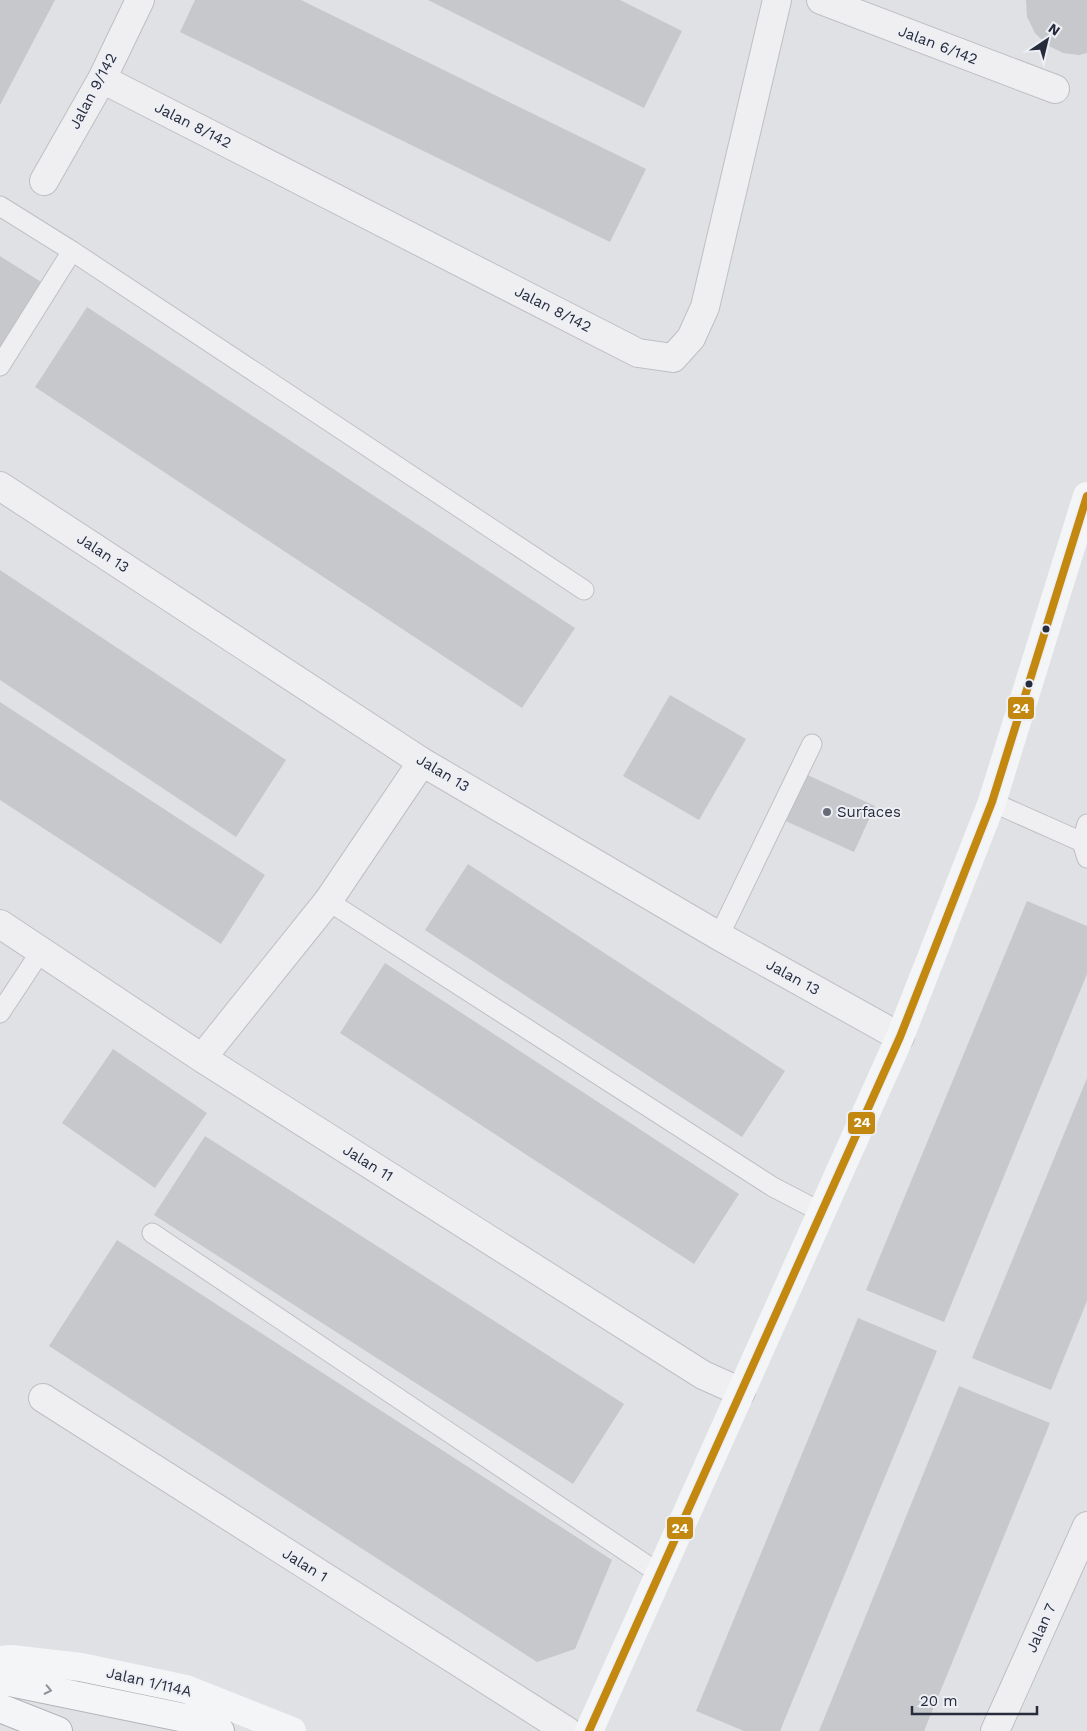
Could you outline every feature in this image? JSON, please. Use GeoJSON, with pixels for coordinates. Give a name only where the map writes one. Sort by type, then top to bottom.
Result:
{"type":"FeatureCollection","features":[{"type":"Feature","properties":{"kind":"main road"},"geometry":{"type":"LineString","coordinates":[[589,1731],[900,1037],[992,802],[1087,496]]}},
{"type":"Feature","properties":{"kind":"main road"},"geometry":{"type":"LineString","coordinates":[[1056,594],[1087,559]]}},
{"type":"Feature","properties":{"kind":"main road","name":"Jalan 1/114A"},"geometry":{"type":"LineString","coordinates":[[0,1660],[11,1659],[81,1667],[186,1689],[292,1731]]}},
{"type":"Feature","properties":{"kind":"main road"},"geometry":{"type":"LineString","coordinates":[[0,1680],[184,1718],[220,1731]]}},
{"type":"Feature","properties":{"kind":"main road"},"geometry":{"type":"LineString","coordinates":[[0,1708],[58,1731]]}},
{"type":"Feature","properties":{"kind":"street","name":"Jalan 9/142"},"geometry":{"type":"LineString","coordinates":[[44,181],[102,79],[140,0]]}},
{"type":"Feature","properties":{"kind":"street","name":"Jalan 8/142"},"geometry":{"type":"LineString","coordinates":[[102,79],[638,353],[673,358],[690,338],[705,307],[777,0]]}},
{"type":"Feature","properties":{"kind":"street","name":"Jalan 6/142"},"geometry":{"type":"LineString","coordinates":[[822,0],[1055,89]]}},
{"type":"Feature","properties":{"kind":"street","name":"Jalan 13"},"geometry":{"type":"LineString","coordinates":[[0,486],[422,762],[719,936],[900,1037]]}},
{"type":"Feature","properties":{"kind":"street"},"geometry":{"type":"LineString","coordinates":[[202,1058],[328,901],[422,762]]}},
{"type":"Feature","properties":{"kind":"street","name":"Jalan 11"},"geometry":{"type":"LineString","coordinates":[[0,924],[202,1058],[703,1374],[741,1392]]}},
{"type":"Feature","properties":{"kind":"street","name":"Jalan 1"},"geometry":{"type":"LineString","coordinates":[[43,1398],[568,1731]]}},
{"type":"Feature","properties":{"kind":"street","name":"Jalan 7"},"geometry":{"type":"LineString","coordinates":[[995,1731],[1087,1526]]}},
{"type":"Feature","properties":{"kind":"lane"},"geometry":{"type":"LineString","coordinates":[[0,206],[72,251],[584,590]]}},
{"type":"Feature","properties":{"kind":"lane"},"geometry":{"type":"LineString","coordinates":[[0,366],[72,251]]}},
{"type":"Feature","properties":{"kind":"lane"},"geometry":{"type":"LineString","coordinates":[[719,936],[812,744]]}},
{"type":"Feature","properties":{"kind":"lane"},"geometry":{"type":"LineString","coordinates":[[992,802],[1084,850],[1087,824]]}},
{"type":"Feature","properties":{"kind":"lane"},"geometry":{"type":"LineString","coordinates":[[328,901],[773,1187],[821,1212]]}},
{"type":"Feature","properties":{"kind":"lane"},"geometry":{"type":"LineString","coordinates":[[0,1012],[41,951]]}},
{"type":"Feature","properties":{"kind":"lane"},"geometry":{"type":"LineString","coordinates":[[152,1234],[660,1574]]}},
{"type":"Feature","properties":{"kind":"building"},"geometry":{"type":"Polygon","coordinates":[[[0,0],[55,0],[0,105],[0,0]]]}},
{"type":"Feature","properties":{"kind":"building"},"geometry":{"type":"Polygon","coordinates":[[[195,0],[301,0],[646,169],[610,242],[180,32],[195,0]]]}},
{"type":"Feature","properties":{"kind":"building"},"geometry":{"type":"Polygon","coordinates":[[[428,0],[620,0],[682,31],[644,108],[428,0]]]}},
{"type":"Feature","properties":{"kind":"building"},"geometry":{"type":"Polygon","coordinates":[[[1026,0],[1087,0],[1087,53],[1079,55],[1063,53],[1047,45],[1035,33],[1027,17],[1026,0]]]}},
{"type":"Feature","properties":{"kind":"building"},"geometry":{"type":"Polygon","coordinates":[[[0,256],[49,287],[0,363],[0,256]]]}},
{"type":"Feature","properties":{"kind":"building"},"geometry":{"type":"Polygon","coordinates":[[[87,307],[575,628],[522,708],[35,387],[87,307]]]}},
{"type":"Feature","properties":{"kind":"building"},"geometry":{"type":"Polygon","coordinates":[[[0,570],[286,760],[236,837],[0,680],[0,570]]]}},
{"type":"Feature","properties":{"kind":"building"},"geometry":{"type":"Polygon","coordinates":[[[670,695],[746,739],[699,820],[623,776],[670,695]]]}},
{"type":"Feature","properties":{"kind":"building"},"geometry":{"type":"Polygon","coordinates":[[[0,702],[265,875],[221,944],[0,800],[0,702]]]}},
{"type":"Feature","properties":{"kind":"building","name":"Surfaces"},"geometry":{"type":"Polygon","coordinates":[[[801,772],[875,806],[854,852],[779,818],[801,772]]]}},
{"type":"Feature","properties":{"kind":"building"},"geometry":{"type":"Polygon","coordinates":[[[468,864],[785,1071],[742,1137],[425,930],[468,864]]]}},
{"type":"Feature","properties":{"kind":"building"},"geometry":{"type":"Polygon","coordinates":[[[1027,901],[1087,926],[1087,974],[944,1322],[866,1290],[1027,901]]]}},
{"type":"Feature","properties":{"kind":"building"},"geometry":{"type":"Polygon","coordinates":[[[385,963],[739,1194],[694,1264],[340,1033],[385,963]]]}},
{"type":"Feature","properties":{"kind":"building"},"geometry":{"type":"Polygon","coordinates":[[[113,1049],[207,1113],[155,1188],[62,1123],[113,1049]]]}},
{"type":"Feature","properties":{"kind":"building"},"geometry":{"type":"Polygon","coordinates":[[[1087,1078],[1087,1301],[1051,1390],[972,1358],[1087,1078]]]}},
{"type":"Feature","properties":{"kind":"building"},"geometry":{"type":"Polygon","coordinates":[[[205,1136],[624,1404],[573,1484],[154,1215],[205,1136]]]}},
{"type":"Feature","properties":{"kind":"building"},"geometry":{"type":"Polygon","coordinates":[[[117,1240],[612,1560],[575,1649],[537,1662],[49,1346],[117,1240]]]}},
{"type":"Feature","properties":{"kind":"building"},"geometry":{"type":"Polygon","coordinates":[[[858,1318],[937,1351],[780,1731],[744,1731],[696,1711],[858,1318]]]}},
{"type":"Feature","properties":{"kind":"building"},"geometry":{"type":"Polygon","coordinates":[[[959,1386],[1050,1423],[1034,1463],[924,1731],[819,1731],[959,1386]]]}},
{"type":"Feature","properties":{"kind":"transit line","name":"24"},"geometry":{"type":"LineString","coordinates":[[589,1731],[900,1037],[992,802],[1087,496]]}},
{"type":"Feature","properties":{"kind":"place","name":"Surfaces"},"geometry":{"type":"Point","coordinates":[827,812]}}]}
